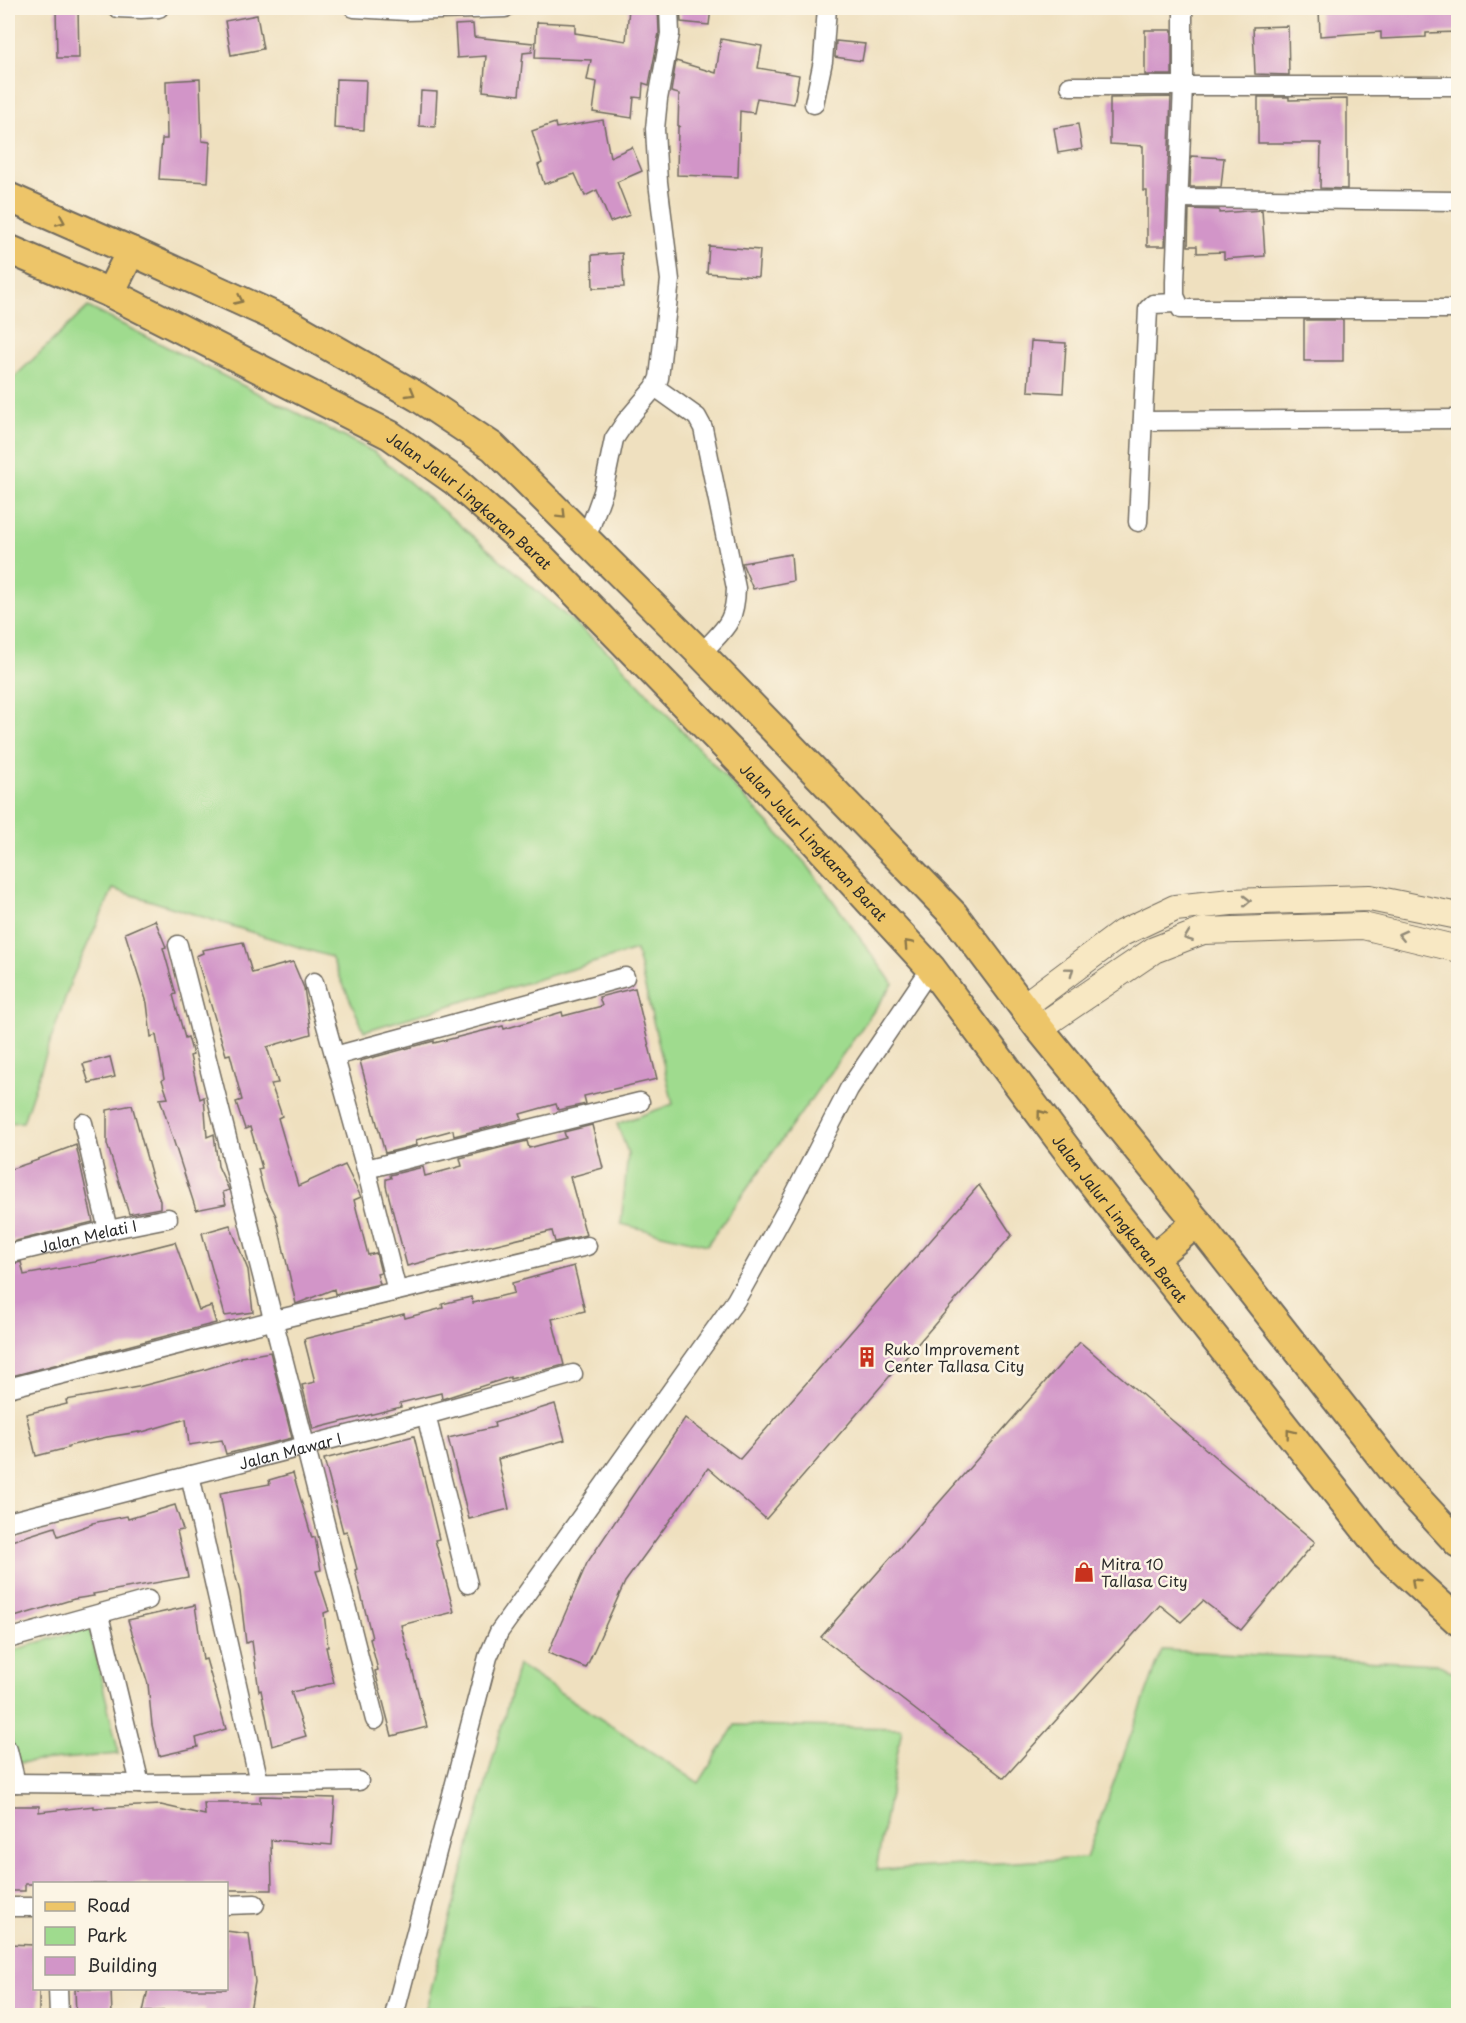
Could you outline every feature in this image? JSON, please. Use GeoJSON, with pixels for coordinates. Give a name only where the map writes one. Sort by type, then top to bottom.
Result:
{"type":"FeatureCollection","features":[{"type":"Feature","properties":{"kind":"main road"},"geometry":{"type":"LineString","coordinates":[[8,197],[285,321],[418,397],[493,447],[701,654],[954,915],[1032,1017],[1399,1479],[1458,1543]]}},
{"type":"Feature","properties":{"kind":"main road","name":"Jalan Jalur Lingkaran Barat"},"geometry":{"type":"LineString","coordinates":[[8,249],[110,292],[390,435],[455,481],[547,564],[760,782],[931,968],[1083,1171],[1385,1554],[1458,1622]]}},
{"type":"Feature","properties":{"kind":"main road"},"geometry":{"type":"LineString","coordinates":[[110,292],[131,251]]}},
{"type":"Feature","properties":{"kind":"main road"},"geometry":{"type":"LineString","coordinates":[[1032,1017],[1122,933],[1175,908],[1231,902],[1370,898],[1458,916]]}},
{"type":"Feature","properties":{"kind":"main road"},"geometry":{"type":"LineString","coordinates":[[1032,1017],[1154,950],[1203,931],[1363,926],[1458,949]]}},
{"type":"Feature","properties":{"kind":"main road"},"geometry":{"type":"LineString","coordinates":[[1153,1258],[1197,1222]]}},
{"type":"Feature","properties":{"kind":"street"},"geometry":{"type":"LineString","coordinates":[[117,8],[159,8]]}},
{"type":"Feature","properties":{"kind":"street"},"geometry":{"type":"LineString","coordinates":[[354,8],[391,10],[505,8]]}},
{"type":"Feature","properties":{"kind":"street"},"geometry":{"type":"LineString","coordinates":[[586,539],[603,492],[614,439],[655,387],[659,378],[670,280],[658,182],[655,129],[670,34],[669,8]]}},
{"type":"Feature","properties":{"kind":"street"},"geometry":{"type":"LineString","coordinates":[[814,104],[823,61],[827,8]]}},
{"type":"Feature","properties":{"kind":"street"},"geometry":{"type":"LineString","coordinates":[[1183,8],[1175,282],[1176,303],[1181,309],[1458,309]]}},
{"type":"Feature","properties":{"kind":"street"},"geometry":{"type":"LineString","coordinates":[[1070,86],[1458,86]]}},
{"type":"Feature","properties":{"kind":"street"},"geometry":{"type":"LineString","coordinates":[[1178,198],[1458,201]]}},
{"type":"Feature","properties":{"kind":"street"},"geometry":{"type":"LineString","coordinates":[[1138,522],[1148,309],[1153,304],[1176,303]]}},
{"type":"Feature","properties":{"kind":"street"},"geometry":{"type":"LineString","coordinates":[[655,387],[697,417],[703,428],[736,588],[735,609],[730,621],[701,654]]}},
{"type":"Feature","properties":{"kind":"street"},"geometry":{"type":"LineString","coordinates":[[1143,421],[1458,419]]}},
{"type":"Feature","properties":{"kind":"street"},"geometry":{"type":"LineString","coordinates":[[178,945],[375,1720]]}},
{"type":"Feature","properties":{"kind":"street"},"geometry":{"type":"LineString","coordinates":[[393,2016],[488,1657],[499,1632],[736,1300],[789,1205],[849,1089],[931,968]]}},
{"type":"Feature","properties":{"kind":"street"},"geometry":{"type":"LineString","coordinates":[[335,1056],[625,977]]}},
{"type":"Feature","properties":{"kind":"street"},"geometry":{"type":"LineString","coordinates":[[314,982],[397,1291]]}},
{"type":"Feature","properties":{"kind":"street"},"geometry":{"type":"LineString","coordinates":[[366,1169],[640,1102]]}},
{"type":"Feature","properties":{"kind":"street"},"geometry":{"type":"LineString","coordinates":[[83,1123],[108,1230]]}},
{"type":"Feature","properties":{"kind":"street","name":"Jalan Melati I"},"geometry":{"type":"LineString","coordinates":[[8,1254],[168,1218]]}},
{"type":"Feature","properties":{"kind":"street"},"geometry":{"type":"LineString","coordinates":[[8,1388],[275,1320],[587,1246]]}},
{"type":"Feature","properties":{"kind":"street","name":"Jalan Mawar I"},"geometry":{"type":"LineString","coordinates":[[8,1522],[426,1415],[573,1374]]}},
{"type":"Feature","properties":{"kind":"street"},"geometry":{"type":"LineString","coordinates":[[426,1415],[468,1584]]}},
{"type":"Feature","properties":{"kind":"street"},"geometry":{"type":"LineString","coordinates":[[190,1475],[259,1782]]}},
{"type":"Feature","properties":{"kind":"street"},"geometry":{"type":"LineString","coordinates":[[8,1639],[148,1600]]}},
{"type":"Feature","properties":{"kind":"street"},"geometry":{"type":"LineString","coordinates":[[99,1615],[140,1784]]}},
{"type":"Feature","properties":{"kind":"street"},"geometry":{"type":"LineString","coordinates":[[8,1749],[12,1783],[358,1781]]}},
{"type":"Feature","properties":{"kind":"street"},"geometry":{"type":"LineString","coordinates":[[228,1905],[255,1904]]}},
{"type":"Feature","properties":{"kind":"street"},"geometry":{"type":"LineString","coordinates":[[8,1907],[33,1907]]}},
{"type":"Feature","properties":{"kind":"street"},"geometry":{"type":"LineString","coordinates":[[58,1990],[58,2016]]}},
{"type":"Feature","properties":{"kind":"green space"},"geometry":{"type":"Polygon","coordinates":[[[88,307],[374,452],[612,655],[808,866],[893,984],[707,1245],[621,1224],[628,1153],[617,1124],[673,1104],[636,950],[364,1031],[331,957],[113,889],[71,981],[23,1122],[8,1123],[8,383],[88,307]]]}},
{"type":"Feature","properties":{"kind":"green space"},"geometry":{"type":"Polygon","coordinates":[[[89,1627],[119,1754],[17,1763],[8,1726],[8,1652],[89,1627]]]}},
{"type":"Feature","properties":{"kind":"green space"},"geometry":{"type":"Polygon","coordinates":[[[1162,1650],[1438,1664],[1458,1675],[1458,2015],[424,2015],[518,1665],[699,1783],[735,1725],[902,1728],[876,1870],[1086,1858],[1162,1650]]]}},
{"type":"Feature","properties":{"kind":"building"},"geometry":{"type":"Polygon","coordinates":[[[56,8],[78,8],[79,58],[57,58],[56,8]]]}},
{"type":"Feature","properties":{"kind":"building"},"geometry":{"type":"Polygon","coordinates":[[[629,8],[658,8],[659,33],[649,85],[643,83],[642,98],[634,97],[632,118],[593,112],[597,82],[587,80],[591,60],[535,58],[537,22],[575,24],[575,33],[626,41],[629,8]]]}},
{"type":"Feature","properties":{"kind":"building"},"geometry":{"type":"Polygon","coordinates":[[[680,8],[711,8],[709,25],[681,22],[680,8]]]}},
{"type":"Feature","properties":{"kind":"building"},"geometry":{"type":"Polygon","coordinates":[[[1319,8],[1458,8],[1458,32],[1426,33],[1426,37],[1381,39],[1381,32],[1320,36],[1319,8]]]}},
{"type":"Feature","properties":{"kind":"building"},"geometry":{"type":"Polygon","coordinates":[[[257,15],[263,49],[231,55],[225,21],[257,15]]]}},
{"type":"Feature","properties":{"kind":"building"},"geometry":{"type":"Polygon","coordinates":[[[473,24],[474,37],[533,43],[532,52],[523,53],[519,95],[483,91],[486,56],[457,58],[455,25],[473,24]]]}},
{"type":"Feature","properties":{"kind":"building"},"geometry":{"type":"Polygon","coordinates":[[[1288,26],[1289,75],[1255,74],[1253,27],[1288,26]]]}},
{"type":"Feature","properties":{"kind":"building"},"geometry":{"type":"Polygon","coordinates":[[[1145,30],[1172,30],[1172,75],[1145,75],[1145,30]]]}},
{"type":"Feature","properties":{"kind":"building"},"geometry":{"type":"Polygon","coordinates":[[[721,39],[762,46],[758,68],[799,75],[794,104],[757,98],[754,113],[740,111],[738,177],[677,175],[679,94],[671,92],[676,61],[716,73],[721,39]]]}},
{"type":"Feature","properties":{"kind":"building"},"geometry":{"type":"Polygon","coordinates":[[[836,41],[865,44],[862,61],[835,57],[836,41]]]}},
{"type":"Feature","properties":{"kind":"building"},"geometry":{"type":"Polygon","coordinates":[[[200,79],[202,141],[210,142],[208,182],[159,179],[162,139],[167,139],[166,81],[200,79]]]}},
{"type":"Feature","properties":{"kind":"building"},"geometry":{"type":"Polygon","coordinates":[[[336,79],[366,80],[364,130],[334,128],[336,79]]]}},
{"type":"Feature","properties":{"kind":"building"},"geometry":{"type":"Polygon","coordinates":[[[421,91],[437,92],[435,127],[419,126],[421,91]]]}},
{"type":"Feature","properties":{"kind":"building"},"geometry":{"type":"Polygon","coordinates":[[[1171,97],[1165,246],[1147,246],[1147,191],[1143,191],[1143,146],[1110,144],[1110,98],[1171,97]]]}},
{"type":"Feature","properties":{"kind":"building"},"geometry":{"type":"Polygon","coordinates":[[[1258,97],[1289,97],[1289,100],[1347,99],[1347,189],[1320,188],[1321,143],[1258,143],[1258,97]]]}},
{"type":"Feature","properties":{"kind":"building"},"geometry":{"type":"Polygon","coordinates":[[[603,120],[610,157],[632,147],[642,171],[617,182],[630,215],[610,222],[597,190],[585,196],[575,174],[544,184],[538,165],[542,163],[532,131],[555,123],[556,128],[603,120]]]}},
{"type":"Feature","properties":{"kind":"building"},"geometry":{"type":"Polygon","coordinates":[[[1078,124],[1082,149],[1058,153],[1054,128],[1078,124]]]}},
{"type":"Feature","properties":{"kind":"building"},"geometry":{"type":"Polygon","coordinates":[[[1191,156],[1224,158],[1221,187],[1190,187],[1191,156]]]}},
{"type":"Feature","properties":{"kind":"building"},"geometry":{"type":"Polygon","coordinates":[[[1189,209],[1219,210],[1219,213],[1262,210],[1265,256],[1224,259],[1224,252],[1197,253],[1197,246],[1188,246],[1189,209]]]}},
{"type":"Feature","properties":{"kind":"building"},"geometry":{"type":"Polygon","coordinates":[[[709,246],[760,250],[758,277],[707,273],[709,246]]]}},
{"type":"Feature","properties":{"kind":"building"},"geometry":{"type":"Polygon","coordinates":[[[622,253],[624,287],[593,288],[592,255],[622,253]]]}},
{"type":"Feature","properties":{"kind":"building"},"geometry":{"type":"Polygon","coordinates":[[[1304,320],[1343,320],[1343,361],[1304,361],[1304,320]]]}},
{"type":"Feature","properties":{"kind":"building"},"geometry":{"type":"Polygon","coordinates":[[[1031,341],[1066,343],[1063,393],[1028,391],[1031,341]]]}},
{"type":"Feature","properties":{"kind":"building"},"geometry":{"type":"Polygon","coordinates":[[[791,554],[793,581],[753,589],[742,563],[791,554]]]}},
{"type":"Feature","properties":{"kind":"building"},"geometry":{"type":"Polygon","coordinates":[[[155,920],[166,947],[163,948],[176,994],[173,995],[185,1038],[188,1037],[193,1055],[190,1056],[200,1099],[204,1097],[207,1137],[214,1134],[218,1166],[229,1190],[223,1192],[226,1204],[196,1210],[160,1099],[168,1098],[162,1080],[164,1079],[156,1035],[151,1037],[147,1003],[125,933],[155,920]]]}},
{"type":"Feature","properties":{"kind":"building"},"geometry":{"type":"Polygon","coordinates":[[[243,942],[252,973],[293,962],[304,988],[311,1034],[267,1047],[278,1083],[271,1084],[282,1116],[278,1118],[298,1186],[345,1165],[361,1197],[354,1200],[368,1255],[376,1253],[381,1273],[377,1274],[380,1284],[335,1294],[334,1289],[296,1304],[276,1216],[263,1189],[258,1169],[262,1168],[250,1127],[245,1129],[236,1102],[242,1100],[230,1054],[226,1055],[196,956],[203,953],[202,950],[243,942]]]}},
{"type":"Feature","properties":{"kind":"building"},"geometry":{"type":"Polygon","coordinates":[[[635,988],[657,1079],[584,1096],[586,1104],[558,1110],[556,1104],[520,1114],[522,1119],[454,1136],[453,1130],[416,1140],[417,1145],[385,1153],[360,1061],[434,1041],[434,1043],[503,1026],[504,1029],[562,1012],[563,1016],[602,1006],[599,997],[635,988]]]}},
{"type":"Feature","properties":{"kind":"building"},"geometry":{"type":"Polygon","coordinates":[[[110,1057],[115,1077],[89,1083],[83,1064],[110,1057]]]}},
{"type":"Feature","properties":{"kind":"building"},"geometry":{"type":"Polygon","coordinates":[[[132,1105],[160,1201],[160,1208],[129,1214],[107,1144],[107,1110],[132,1105]]]}},
{"type":"Feature","properties":{"kind":"building"},"geometry":{"type":"Polygon","coordinates":[[[592,1125],[603,1168],[570,1177],[586,1235],[555,1242],[552,1231],[407,1266],[386,1186],[386,1179],[391,1178],[390,1175],[423,1167],[425,1176],[462,1166],[460,1158],[527,1141],[529,1148],[566,1138],[564,1132],[592,1125]]]}},
{"type":"Feature","properties":{"kind":"building"},"geometry":{"type":"Polygon","coordinates":[[[76,1145],[93,1222],[8,1243],[8,1170],[76,1145]]]}},
{"type":"Feature","properties":{"kind":"building","name":"Ruko Improvement Center Tallasa City"},"geometry":{"type":"Polygon","coordinates":[[[979,1185],[1012,1235],[766,1519],[708,1468],[625,1582],[586,1668],[548,1653],[587,1563],[685,1418],[740,1459],[979,1185]]]}},
{"type":"Feature","properties":{"kind":"building"},"geometry":{"type":"Polygon","coordinates":[[[230,1225],[248,1270],[253,1312],[225,1316],[202,1233],[230,1225]]]}},
{"type":"Feature","properties":{"kind":"building"},"geometry":{"type":"Polygon","coordinates":[[[175,1242],[199,1310],[211,1306],[216,1323],[8,1377],[8,1265],[21,1262],[24,1275],[96,1262],[175,1242]]]}},
{"type":"Feature","properties":{"kind":"building"},"geometry":{"type":"Polygon","coordinates":[[[574,1266],[585,1311],[552,1319],[564,1365],[510,1379],[510,1377],[442,1399],[441,1393],[400,1403],[401,1407],[313,1429],[302,1385],[315,1382],[304,1339],[404,1314],[405,1318],[443,1308],[442,1304],[471,1297],[473,1303],[514,1293],[512,1283],[574,1266]]]}},
{"type":"Feature","properties":{"kind":"building","name":"Mitra 10 Tallasa City"},"geometry":{"type":"Polygon","coordinates":[[[1080,1342],[1315,1542],[1241,1630],[1203,1601],[1181,1622],[1160,1605],[1004,1778],[821,1637],[1080,1342]]]}},
{"type":"Feature","properties":{"kind":"building"},"geometry":{"type":"Polygon","coordinates":[[[270,1352],[292,1438],[226,1454],[222,1440],[189,1445],[186,1419],[139,1433],[107,1437],[36,1456],[26,1414],[67,1404],[66,1400],[138,1387],[203,1370],[241,1357],[270,1352]]]}},
{"type":"Feature","properties":{"kind":"building"},"geometry":{"type":"Polygon","coordinates":[[[555,1404],[565,1440],[498,1459],[509,1509],[469,1519],[448,1438],[495,1427],[494,1423],[555,1404]]]}},
{"type":"Feature","properties":{"kind":"building"},"geometry":{"type":"Polygon","coordinates":[[[414,1436],[439,1539],[435,1540],[454,1612],[401,1625],[427,1727],[392,1736],[375,1671],[378,1670],[355,1570],[357,1569],[347,1531],[343,1532],[324,1459],[414,1436]]]}},
{"type":"Feature","properties":{"kind":"building"},"geometry":{"type":"Polygon","coordinates":[[[293,1473],[312,1538],[315,1537],[321,1570],[316,1571],[329,1611],[324,1613],[328,1647],[326,1647],[334,1683],[291,1692],[306,1736],[272,1746],[261,1690],[259,1691],[252,1641],[246,1643],[240,1592],[220,1493],[270,1484],[269,1480],[293,1473]]]}},
{"type":"Feature","properties":{"kind":"building"},"geometry":{"type":"Polygon","coordinates":[[[175,1505],[183,1530],[177,1531],[188,1577],[93,1594],[94,1596],[74,1599],[8,1619],[8,1542],[55,1527],[58,1536],[92,1523],[127,1516],[128,1519],[175,1505]]]}},
{"type":"Feature","properties":{"kind":"building"},"geometry":{"type":"Polygon","coordinates":[[[195,1605],[203,1660],[206,1659],[226,1729],[196,1738],[198,1747],[159,1756],[152,1725],[148,1684],[128,1620],[195,1605]]]}},
{"type":"Feature","properties":{"kind":"building"},"geometry":{"type":"Polygon","coordinates":[[[260,1796],[335,1798],[332,1845],[271,1840],[272,1890],[228,1890],[228,1882],[33,1882],[33,1884],[25,1884],[25,1891],[8,1891],[8,1806],[39,1806],[39,1812],[94,1806],[94,1808],[161,1805],[205,1815],[204,1803],[260,1803],[260,1796]]]}},
{"type":"Feature","properties":{"kind":"building"},"geometry":{"type":"Polygon","coordinates":[[[228,1931],[249,1934],[255,1982],[250,2011],[205,2013],[205,2009],[143,2012],[148,1990],[228,1990],[228,1931]]]}},
{"type":"Feature","properties":{"kind":"building"},"geometry":{"type":"Polygon","coordinates":[[[8,1944],[33,1945],[33,1990],[39,1990],[39,2015],[9,2015],[8,1944]]]}},
{"type":"Feature","properties":{"kind":"building"},"geometry":{"type":"Polygon","coordinates":[[[75,1990],[111,1990],[112,2016],[76,2016],[75,1990]]]}},
{"type":"Feature","properties":{"kind":"place","name":"Ruko Improvement Center Tallasa City"},"geometry":{"type":"Point","coordinates":[867,1357]}},
{"type":"Feature","properties":{"kind":"place","name":"Mitra 10 Tallasa City"},"geometry":{"type":"Point","coordinates":[1084,1572]}}]}
